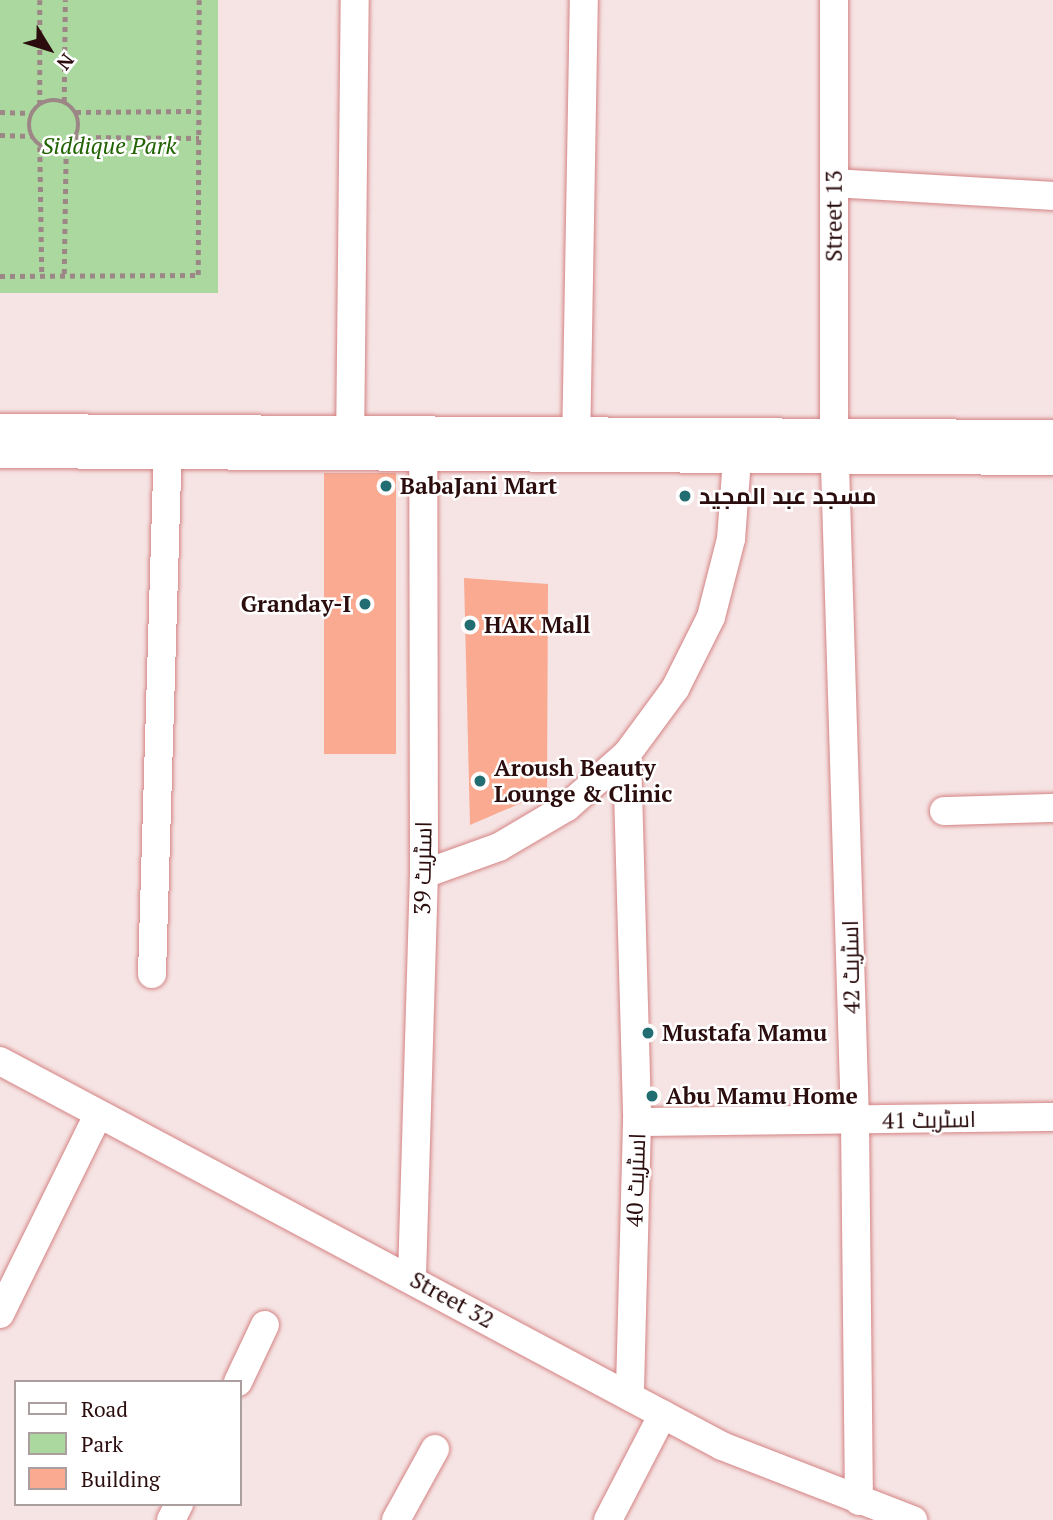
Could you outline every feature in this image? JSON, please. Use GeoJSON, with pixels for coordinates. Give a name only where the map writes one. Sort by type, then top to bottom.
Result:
{"type":"FeatureCollection","features":[{"type":"Feature","properties":{"kind":"street"},"geometry":{"type":"LineString","coordinates":[[350,444],[355,0]]}},
{"type":"Feature","properties":{"kind":"street"},"geometry":{"type":"LineString","coordinates":[[576,445],[584,0]]}},
{"type":"Feature","properties":{"kind":"street","name":"Street 13"},"geometry":{"type":"LineString","coordinates":[[834,0],[834,433]]}},
{"type":"Feature","properties":{"kind":"street"},"geometry":{"type":"LineString","coordinates":[[834,183],[1053,196]]}},
{"type":"Feature","properties":{"kind":"street"},"geometry":{"type":"LineString","coordinates":[[0,428],[168,444]]}},
{"type":"Feature","properties":{"kind":"street"},"geometry":{"type":"LineString","coordinates":[[350,444],[423,458],[576,445],[834,433],[1053,434]]}},
{"type":"Feature","properties":{"kind":"street","name":"اسٹریٹ 42"},"geometry":{"type":"LineString","coordinates":[[834,433],[838,461],[855,1122],[859,1501]]}},
{"type":"Feature","properties":{"kind":"street"},"geometry":{"type":"LineString","coordinates":[[152,974],[168,444]]}},
{"type":"Feature","properties":{"kind":"street"},"geometry":{"type":"LineString","coordinates":[[0,454],[168,444],[576,445],[737,459],[1053,461]]}},
{"type":"Feature","properties":{"kind":"street","name":"اسٹریٹ 39"},"geometry":{"type":"LineString","coordinates":[[412,1278],[424,874],[423,458]]}},
{"type":"Feature","properties":{"kind":"street"},"geometry":{"type":"LineString","coordinates":[[424,874],[499,847],[567,807],[627,754],[675,689],[710,617],[731,539],[737,459]]}},
{"type":"Feature","properties":{"kind":"street","name":"اسٹریٹ 40"},"geometry":{"type":"LineString","coordinates":[[627,754],[637,1122],[630,1397]]}},
{"type":"Feature","properties":{"kind":"street"},"geometry":{"type":"LineString","coordinates":[[944,811],[1053,808]]}},
{"type":"Feature","properties":{"kind":"street","name":"Street 32"},"geometry":{"type":"LineString","coordinates":[[0,1061],[98,1115],[412,1278],[722,1446],[913,1520]]}},
{"type":"Feature","properties":{"kind":"street"},"geometry":{"type":"LineString","coordinates":[[0,1314],[98,1115]]}},
{"type":"Feature","properties":{"kind":"street","name":"اسٹریٹ 41"},"geometry":{"type":"LineString","coordinates":[[637,1122],[855,1122],[1053,1117]]}},
{"type":"Feature","properties":{"kind":"street"},"geometry":{"type":"LineString","coordinates":[[239,1380],[265,1325]]}},
{"type":"Feature","properties":{"kind":"street"},"geometry":{"type":"LineString","coordinates":[[608,1520],[663,1414]]}},
{"type":"Feature","properties":{"kind":"street"},"geometry":{"type":"LineString","coordinates":[[396,1520],[435,1449]]}},
{"type":"Feature","properties":{"kind":"path"},"geometry":{"type":"LineString","coordinates":[[40,0],[40,104]]}},
{"type":"Feature","properties":{"kind":"path"},"geometry":{"type":"LineString","coordinates":[[64,102],[65,0]]}},
{"type":"Feature","properties":{"kind":"path"},"geometry":{"type":"LineString","coordinates":[[0,276],[198,275],[199,0]]}},
{"type":"Feature","properties":{"kind":"path"},"geometry":{"type":"LineString","coordinates":[[76,113],[76,137],[66,147],[53,150],[40,147],[31,136],[31,113],[40,104],[64,102],[76,113],[196,111]]}},
{"type":"Feature","properties":{"kind":"path"},"geometry":{"type":"LineString","coordinates":[[0,112],[31,113]]}},
{"type":"Feature","properties":{"kind":"path"},"geometry":{"type":"LineString","coordinates":[[0,135],[31,136]]}},
{"type":"Feature","properties":{"kind":"path"},"geometry":{"type":"LineString","coordinates":[[76,137],[199,138]]}},
{"type":"Feature","properties":{"kind":"path"},"geometry":{"type":"LineString","coordinates":[[40,147],[42,275]]}},
{"type":"Feature","properties":{"kind":"path"},"geometry":{"type":"LineString","coordinates":[[64,274],[66,147]]}},
{"type":"Feature","properties":{"kind":"green space","name":"Siddique Park"},"geometry":{"type":"Polygon","coordinates":[[[0,0],[218,0],[218,293],[0,293],[0,0]]]}},
{"type":"Feature","properties":{"kind":"building"},"geometry":{"type":"Polygon","coordinates":[[[324,473],[396,473],[396,754],[324,754],[324,473]]]}},
{"type":"Feature","properties":{"kind":"building"},"geometry":{"type":"Polygon","coordinates":[[[464,578],[548,584],[547,792],[470,825],[464,578]]]}},
{"type":"Feature","properties":{"kind":"place","name":"BabaJani Mart"},"geometry":{"type":"Point","coordinates":[386,486]}},
{"type":"Feature","properties":{"kind":"place","name":"مسجد عبد المجید"},"geometry":{"type":"Point","coordinates":[685,496]}},
{"type":"Feature","properties":{"kind":"place","name":"Granday-I"},"geometry":{"type":"Point","coordinates":[365,604]}},
{"type":"Feature","properties":{"kind":"place","name":"HAK Mall"},"geometry":{"type":"Point","coordinates":[470,625]}},
{"type":"Feature","properties":{"kind":"place","name":"Aroush Beauty Lounge & Clinic"},"geometry":{"type":"Point","coordinates":[480,781]}},
{"type":"Feature","properties":{"kind":"place","name":"Mustafa Mamu"},"geometry":{"type":"Point","coordinates":[648,1033]}},
{"type":"Feature","properties":{"kind":"place","name":"Abu Mamu Home"},"geometry":{"type":"Point","coordinates":[652,1096]}}]}
